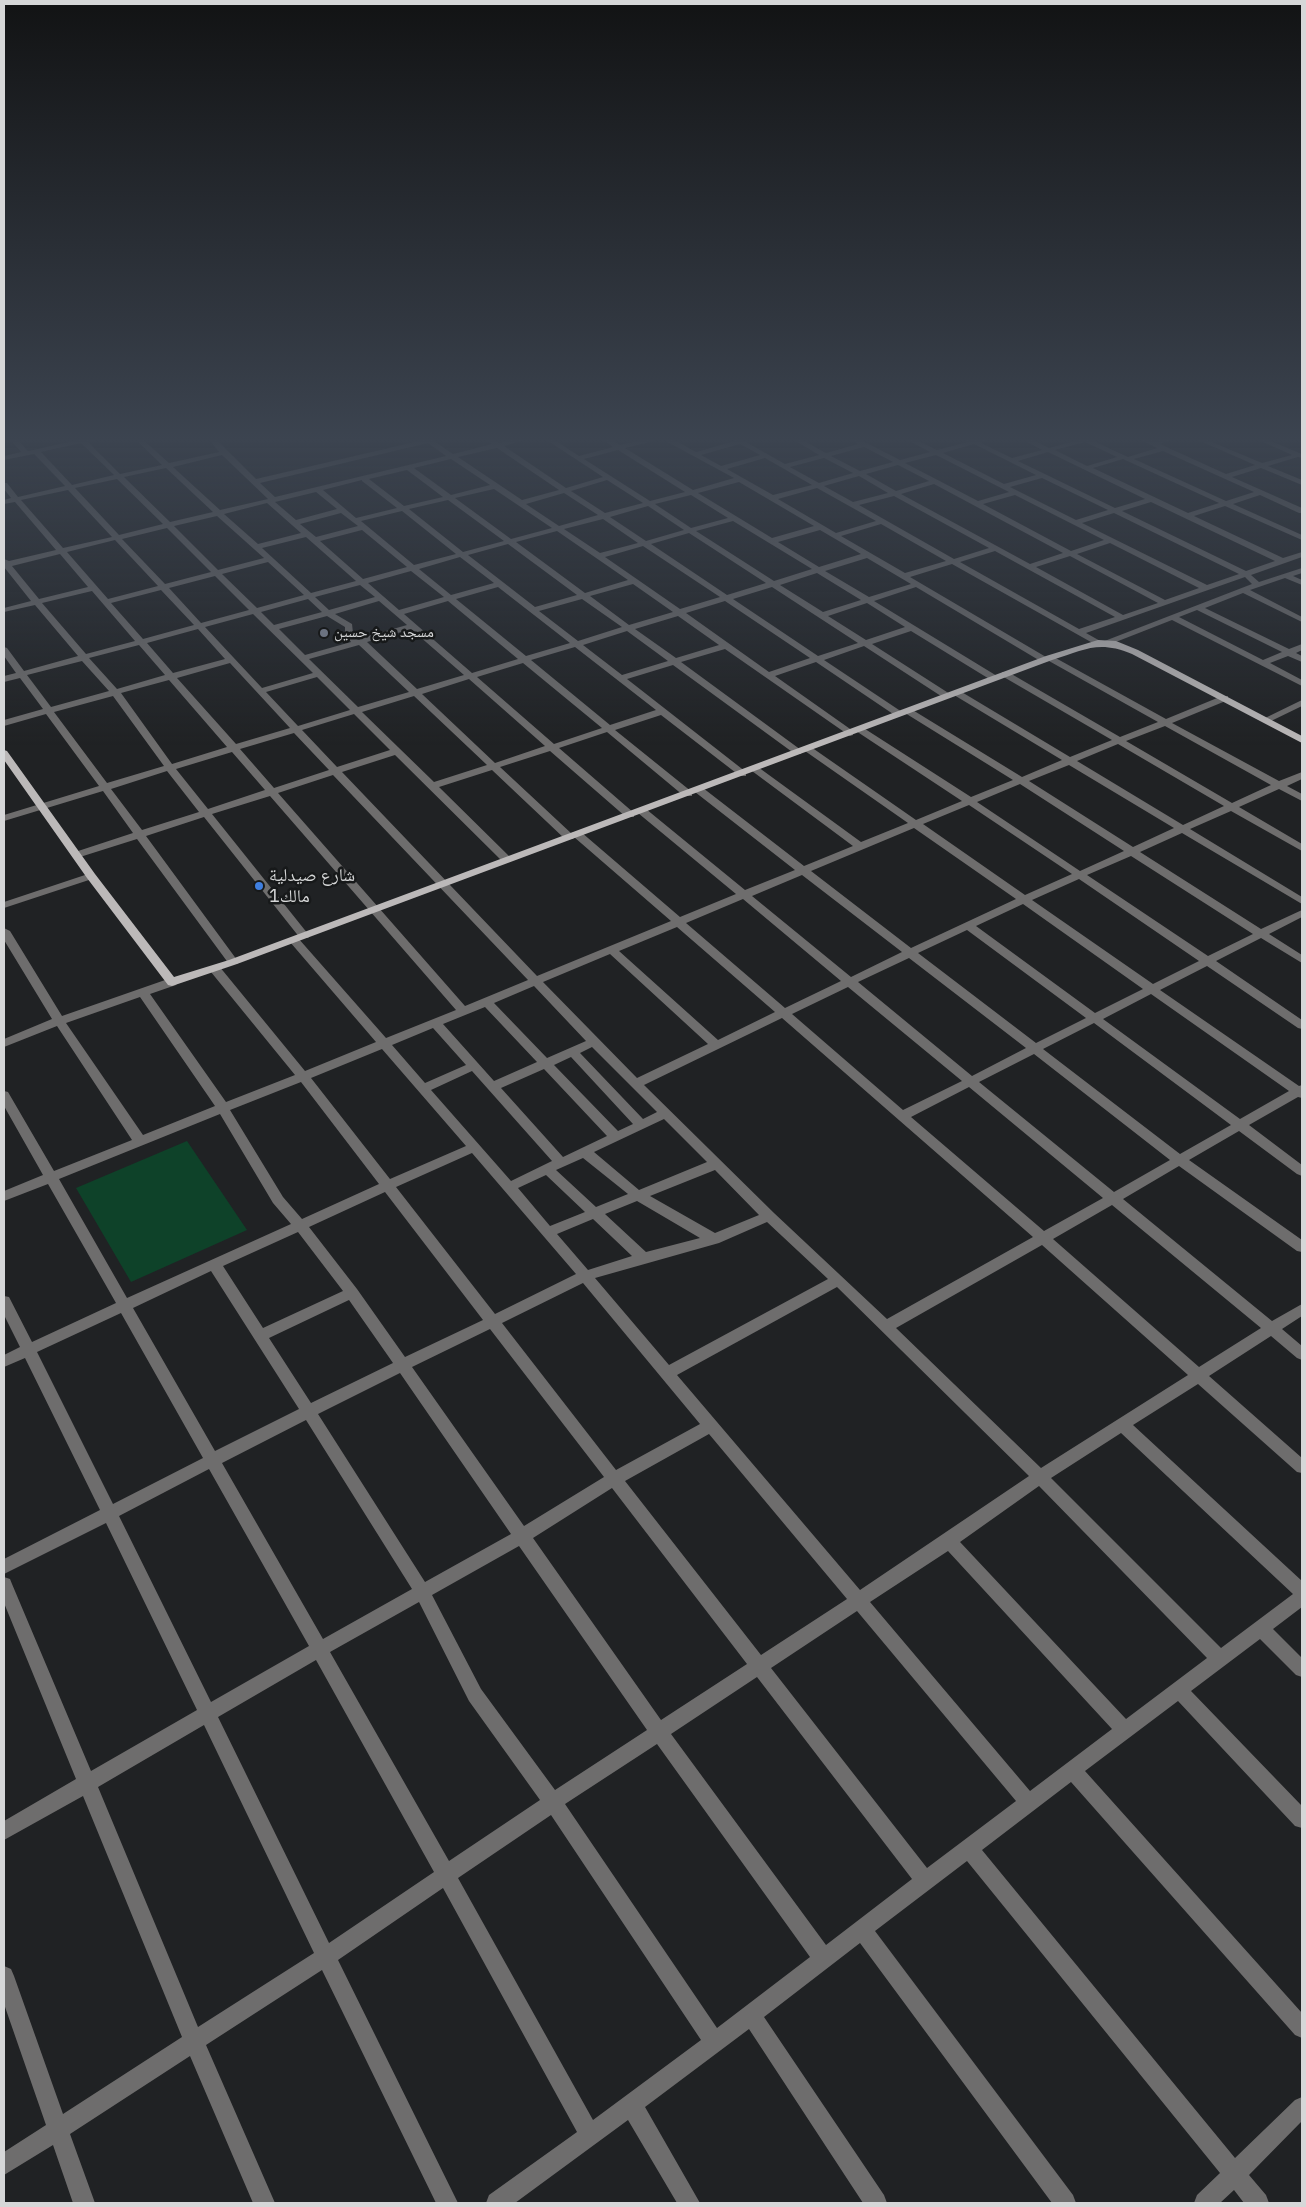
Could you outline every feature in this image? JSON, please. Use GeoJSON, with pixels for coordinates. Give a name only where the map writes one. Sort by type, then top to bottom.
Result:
{"type":"FeatureCollection","features":[{"type":"Feature","properties":{"kind":"main road"},"geometry":{"type":"LineString","coordinates":[[4,753],[91,876],[172,982],[215,969],[573,835],[743,774],[994,678],[1047,659],[1101,643],[1135,652],[1302,740]]}},
{"type":"Feature","properties":{"kind":"street"},"geometry":{"type":"LineString","coordinates":[[51,540],[173,676],[463,1011]]}},
{"type":"Feature","properties":{"kind":"street"},"geometry":{"type":"LineString","coordinates":[[108,540],[5,564],[115,692],[169,767],[299,938],[383,1043],[548,1232],[1029,1803]]}},
{"type":"Feature","properties":{"kind":"street"},"geometry":{"type":"LineString","coordinates":[[119,540],[441,884],[635,1084],[1040,1478],[1220,1659]]}},
{"type":"Feature","properties":{"kind":"street"},"geometry":{"type":"LineString","coordinates":[[183,540],[507,860]]}},
{"type":"Feature","properties":{"kind":"street"},"geometry":{"type":"LineString","coordinates":[[249,540],[328,613],[350,627],[349,633],[358,642],[493,767],[678,921],[1042,1237],[1302,1467]]}},
{"type":"Feature","properties":{"kind":"street"},"geometry":{"type":"LineString","coordinates":[[257,547],[284,540]]}},
{"type":"Feature","properties":{"kind":"street"},"geometry":{"type":"LineString","coordinates":[[315,540],[630,815]]}},
{"type":"Feature","properties":{"kind":"street"},"geometry":{"type":"LineString","coordinates":[[380,540],[608,728],[804,870],[1179,1160],[1302,1247]]}},
{"type":"Feature","properties":{"kind":"street"},"geometry":{"type":"LineString","coordinates":[[444,540],[743,774]]}},
{"type":"Feature","properties":{"kind":"street"},"geometry":{"type":"LineString","coordinates":[[509,540],[628,628],[803,751],[916,824],[1301,1091],[885,1327]]}},
{"type":"Feature","properties":{"kind":"street"},"geometry":{"type":"LineString","coordinates":[[4,679],[519,540]]}},
{"type":"Feature","properties":{"kind":"street"},"geometry":{"type":"LineString","coordinates":[[575,540],[768,675],[854,731],[970,801],[1302,1025]]}},
{"type":"Feature","properties":{"kind":"street"},"geometry":{"type":"LineString","coordinates":[[640,540],[817,659],[903,712],[1022,781],[1302,960]]}},
{"type":"Feature","properties":{"kind":"street"},"geometry":{"type":"LineString","coordinates":[[599,556],[655,540]]}},
{"type":"Feature","properties":{"kind":"street"},"geometry":{"type":"LineString","coordinates":[[705,540],[865,643],[1070,762],[1302,901]]}},
{"type":"Feature","properties":{"kind":"street"},"geometry":{"type":"LineString","coordinates":[[843,540],[1047,659],[1302,798]]}},
{"type":"Feature","properties":{"kind":"street"},"geometry":{"type":"LineString","coordinates":[[913,540],[1101,643],[1302,570]]}},
{"type":"Feature","properties":{"kind":"street"},"geometry":{"type":"LineString","coordinates":[[979,540],[1121,617]]}},
{"type":"Feature","properties":{"kind":"street"},"geometry":{"type":"LineString","coordinates":[[1047,540],[1164,603]]}},
{"type":"Feature","properties":{"kind":"street"},"geometry":{"type":"LineString","coordinates":[[1029,567],[1111,540],[1206,588]]}},
{"type":"Feature","properties":{"kind":"street"},"geometry":{"type":"LineString","coordinates":[[1176,540],[1246,574],[1257,585]]}},
{"type":"Feature","properties":{"kind":"street"},"geometry":{"type":"LineString","coordinates":[[1237,540],[1282,562]]}},
{"type":"Feature","properties":{"kind":"street"},"geometry":{"type":"LineString","coordinates":[[771,541],[994,678]]}},
{"type":"Feature","properties":{"kind":"street"},"geometry":{"type":"LineString","coordinates":[[904,576],[994,548]]}},
{"type":"Feature","properties":{"kind":"street"},"geometry":{"type":"LineString","coordinates":[[1079,632],[1187,596],[1302,554]]}},
{"type":"Feature","properties":{"kind":"street"},"geometry":{"type":"LineString","coordinates":[[4,818],[868,555]]}},
{"type":"Feature","properties":{"kind":"street"},"geometry":{"type":"LineString","coordinates":[[105,602],[270,559]]}},
{"type":"Feature","properties":{"kind":"street"},"geometry":{"type":"LineString","coordinates":[[1285,575],[1302,583]]}},
{"type":"Feature","properties":{"kind":"street"},"geometry":{"type":"LineString","coordinates":[[534,610],[634,581]]}},
{"type":"Feature","properties":{"kind":"street"},"geometry":{"type":"LineString","coordinates":[[398,613],[500,584]]}},
{"type":"Feature","properties":{"kind":"street"},"geometry":{"type":"LineString","coordinates":[[822,615],[918,584]]}},
{"type":"Feature","properties":{"kind":"street"},"geometry":{"type":"LineString","coordinates":[[4,610],[93,588]]}},
{"type":"Feature","properties":{"kind":"street"},"geometry":{"type":"LineString","coordinates":[[1243,590],[1302,620]]}},
{"type":"Feature","properties":{"kind":"street"},"geometry":{"type":"LineString","coordinates":[[274,628],[382,598]]}},
{"type":"Feature","properties":{"kind":"street"},"geometry":{"type":"LineString","coordinates":[[1197,608],[1302,659]]}},
{"type":"Feature","properties":{"kind":"street"},"geometry":{"type":"LineString","coordinates":[[1172,617],[1302,683]]}},
{"type":"Feature","properties":{"kind":"street"},"geometry":{"type":"LineString","coordinates":[[304,658],[413,626]]}},
{"type":"Feature","properties":{"kind":"street"},"geometry":{"type":"LineString","coordinates":[[768,675],[911,628]]}},
{"type":"Feature","properties":{"kind":"street"},"geometry":{"type":"LineString","coordinates":[[622,678],[726,646]]}},
{"type":"Feature","properties":{"kind":"street"},"geometry":{"type":"LineString","coordinates":[[1263,663],[1302,648]]}},
{"type":"Feature","properties":{"kind":"street"},"geometry":{"type":"LineString","coordinates":[[4,650],[103,787],[234,962]]}},
{"type":"Feature","properties":{"kind":"street"},"geometry":{"type":"LineString","coordinates":[[4,723],[231,660]]}},
{"type":"Feature","properties":{"kind":"street"},"geometry":{"type":"LineString","coordinates":[[260,691],[319,674]]}},
{"type":"Feature","properties":{"kind":"street"},"geometry":{"type":"LineString","coordinates":[[1005,674],[1118,742],[1302,848]]}},
{"type":"Feature","properties":{"kind":"street"},"geometry":{"type":"LineString","coordinates":[[4,1196],[139,1140],[435,1023],[534,980],[1225,698]]}},
{"type":"Feature","properties":{"kind":"street"},"geometry":{"type":"LineString","coordinates":[[1266,720],[1302,703]]}},
{"type":"Feature","properties":{"kind":"street"},"geometry":{"type":"LineString","coordinates":[[433,786],[664,711]]}},
{"type":"Feature","properties":{"kind":"street"},"geometry":{"type":"LineString","coordinates":[[76,855],[271,790],[397,751]]}},
{"type":"Feature","properties":{"kind":"street"},"geometry":{"type":"LineString","coordinates":[[755,769],[861,847]]}},
{"type":"Feature","properties":{"kind":"street"},"geometry":{"type":"LineString","coordinates":[[635,1084],[968,925],[1302,776]]}},
{"type":"Feature","properties":{"kind":"street"},"geometry":{"type":"LineString","coordinates":[[642,811],[1302,1354]]}},
{"type":"Feature","properties":{"kind":"street"},"geometry":{"type":"LineString","coordinates":[[4,905],[91,876]]}},
{"type":"Feature","properties":{"kind":"street"},"geometry":{"type":"LineString","coordinates":[[902,1116],[969,1080],[1302,912]]}},
{"type":"Feature","properties":{"kind":"street"},"geometry":{"type":"LineString","coordinates":[[968,925],[1302,1171]]}},
{"type":"Feature","properties":{"kind":"street"},"geometry":{"type":"LineString","coordinates":[[4,931],[59,1021],[139,1140]]}},
{"type":"Feature","properties":{"kind":"street"},"geometry":{"type":"LineString","coordinates":[[610,949],[716,1046]]}},
{"type":"Feature","properties":{"kind":"street"},"geometry":{"type":"LineString","coordinates":[[215,969],[302,1075],[925,1881]]}},
{"type":"Feature","properties":{"kind":"street"},"geometry":{"type":"LineString","coordinates":[[4,1043],[59,1021],[172,982]]}},
{"type":"Feature","properties":{"kind":"street"},"geometry":{"type":"LineString","coordinates":[[143,992],[223,1108],[278,1200],[301,1226],[352,1293],[659,1732],[824,1958]]}},
{"type":"Feature","properties":{"kind":"street"},"geometry":{"type":"LineString","coordinates":[[486,1001],[615,1136]]}},
{"type":"Feature","properties":{"kind":"street"},"geometry":{"type":"LineString","coordinates":[[435,1023],[560,1162]]}},
{"type":"Feature","properties":{"kind":"street"},"geometry":{"type":"LineString","coordinates":[[492,1087],[594,1042]]}},
{"type":"Feature","properties":{"kind":"street"},"geometry":{"type":"LineString","coordinates":[[572,1051],[641,1125]]}},
{"type":"Feature","properties":{"kind":"street"},"geometry":{"type":"LineString","coordinates":[[424,1088],[473,1066]]}},
{"type":"Feature","properties":{"kind":"street"},"geometry":{"type":"LineString","coordinates":[[4,1095],[214,1460],[447,1874],[590,2135]]}},
{"type":"Feature","properties":{"kind":"street"},"geometry":{"type":"LineString","coordinates":[[509,1187],[665,1114]]}},
{"type":"Feature","properties":{"kind":"street"},"geometry":{"type":"LineString","coordinates":[[4,1361],[474,1147]]}},
{"type":"Feature","properties":{"kind":"street"},"geometry":{"type":"LineString","coordinates":[[584,1151],[637,1195],[714,1239]]}},
{"type":"Feature","properties":{"kind":"street"},"geometry":{"type":"LineString","coordinates":[[548,1232],[716,1164]]}},
{"type":"Feature","properties":{"kind":"street"},"geometry":{"type":"LineString","coordinates":[[547,1169],[643,1258]]}},
{"type":"Feature","properties":{"kind":"street"},"geometry":{"type":"LineString","coordinates":[[4,1567],[307,1412],[585,1276],[714,1239],[769,1216]]}},
{"type":"Feature","properties":{"kind":"street"},"geometry":{"type":"LineString","coordinates":[[214,1264],[424,1592],[462,1674],[475,1695],[552,1802],[715,2042]]}},
{"type":"Feature","properties":{"kind":"street"},"geometry":{"type":"LineString","coordinates":[[667,1373],[838,1280]]}},
{"type":"Feature","properties":{"kind":"street"},"geometry":{"type":"LineString","coordinates":[[260,1336],[352,1293]]}},
{"type":"Feature","properties":{"kind":"street"},"geometry":{"type":"LineString","coordinates":[[4,1301],[111,1513],[206,1714],[447,2203]]}},
{"type":"Feature","properties":{"kind":"street"},"geometry":{"type":"LineString","coordinates":[[4,2164],[325,1957],[759,1664],[949,1541],[1121,1424],[1302,1309]]}},
{"type":"Feature","properties":{"kind":"street"},"geometry":{"type":"LineString","coordinates":[[1121,1424],[1302,1591]]}},
{"type":"Feature","properties":{"kind":"street"},"geometry":{"type":"LineString","coordinates":[[4,1831],[206,1714],[522,1536],[614,1479],[710,1426]]}},
{"type":"Feature","properties":{"kind":"street"},"geometry":{"type":"LineString","coordinates":[[949,1541],[1125,1730]]}},
{"type":"Feature","properties":{"kind":"street"},"geometry":{"type":"LineString","coordinates":[[4,1584],[194,2041],[264,2203]]}},
{"type":"Feature","properties":{"kind":"street"},"geometry":{"type":"LineString","coordinates":[[500,2202],[751,2015],[1178,1689],[1302,1597]]}},
{"type":"Feature","properties":{"kind":"street"},"geometry":{"type":"LineString","coordinates":[[1260,1627],[1302,1669]]}},
{"type":"Feature","properties":{"kind":"street"},"geometry":{"type":"LineString","coordinates":[[1178,1689],[1302,1819]]}},
{"type":"Feature","properties":{"kind":"street"},"geometry":{"type":"LineString","coordinates":[[1072,1770],[1302,2028]]}},
{"type":"Feature","properties":{"kind":"street"},"geometry":{"type":"LineString","coordinates":[[969,1849],[1258,2203]]}},
{"type":"Feature","properties":{"kind":"street"},"geometry":{"type":"LineString","coordinates":[[862,1929],[1065,2203]]}},
{"type":"Feature","properties":{"kind":"street"},"geometry":{"type":"LineString","coordinates":[[4,1976],[84,2203]]}},
{"type":"Feature","properties":{"kind":"street"},"geometry":{"type":"LineString","coordinates":[[751,2015],[876,2203]]}},
{"type":"Feature","properties":{"kind":"street"},"geometry":{"type":"LineString","coordinates":[[631,2104],[689,2203]]}},
{"type":"Feature","properties":{"kind":"street"},"geometry":{"type":"LineString","coordinates":[[1205,2203],[1302,2107]]}},
{"type":"Feature","properties":{"kind":"green space"},"geometry":{"type":"Polygon","coordinates":[[[187,1141],[247,1230],[131,1282],[76,1188],[187,1141]]]}},
{"type":"Feature","properties":{"kind":"place","name":"مسجد شيخ حسين"},"geometry":{"type":"Point","coordinates":[324,633]}},
{"type":"Feature","properties":{"kind":"place","name":"شارع صيدلية مالك1"},"geometry":{"type":"Point","coordinates":[259,886]}}]}
